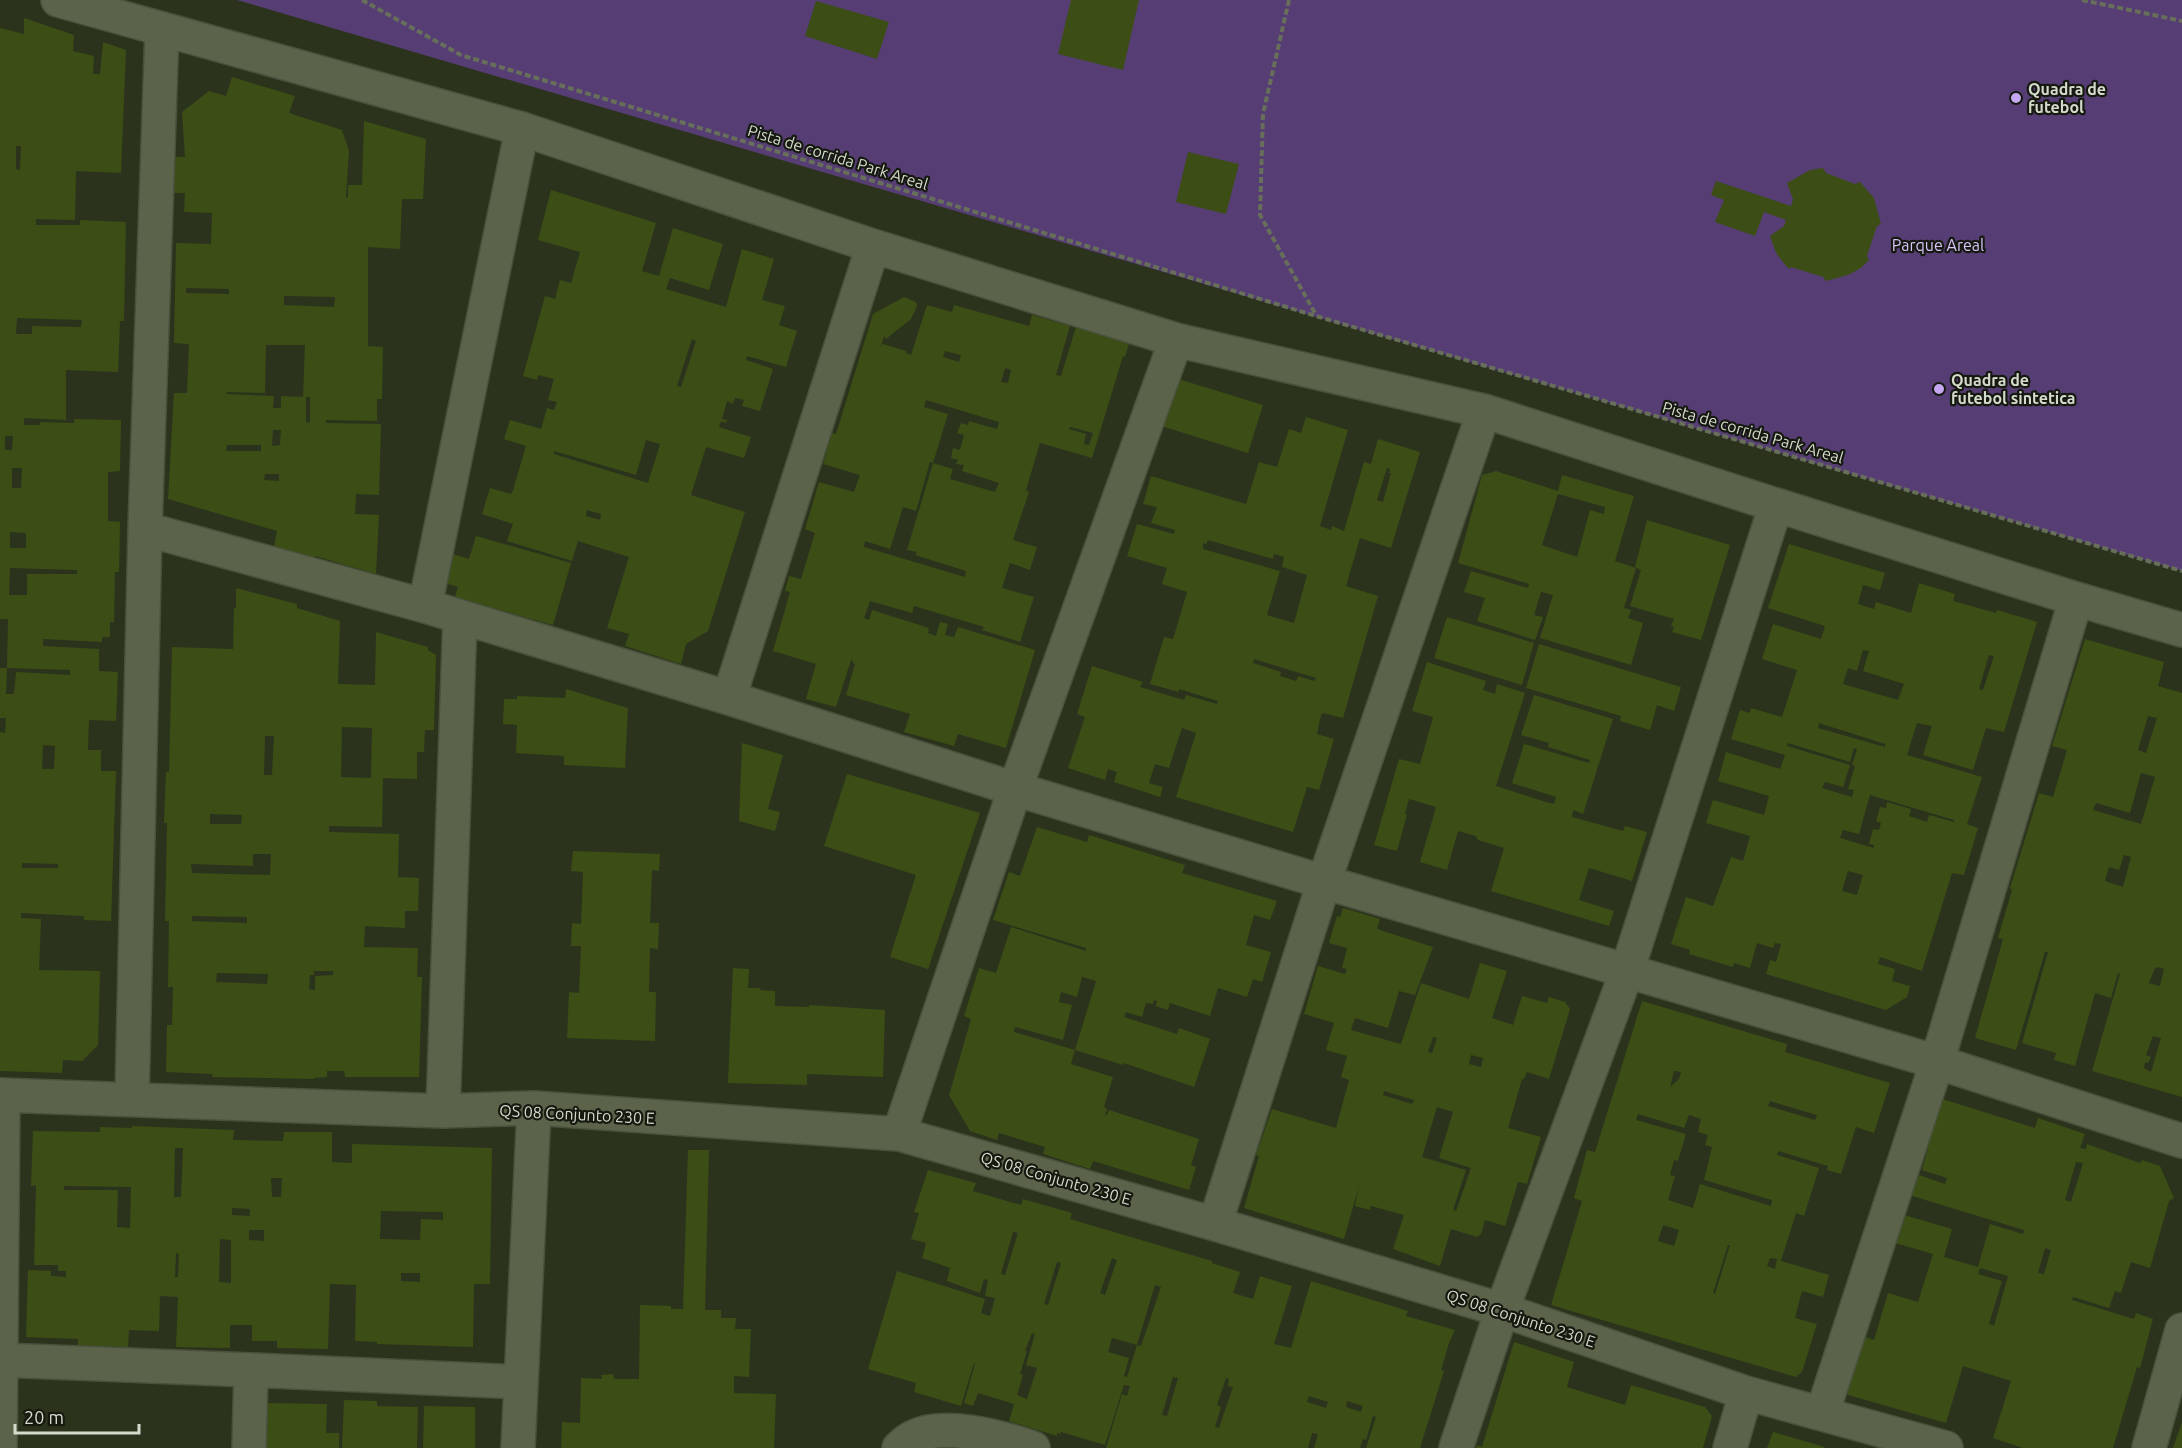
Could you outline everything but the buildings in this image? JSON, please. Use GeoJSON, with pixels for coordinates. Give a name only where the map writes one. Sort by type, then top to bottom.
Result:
{"type":"FeatureCollection","features":[{"type":"Feature","properties":{"kind":"street"},"geometry":{"type":"LineString","coordinates":[[58,0],[522,129],[873,246],[1176,340],[1484,411],[1776,505],[2182,630]]}},
{"type":"Feature","properties":{"kind":"street"},"geometry":{"type":"LineString","coordinates":[[132,1099],[145,529],[162,29]]}},
{"type":"Feature","properties":{"kind":"street"},"geometry":{"type":"LineString","coordinates":[[424,606],[522,129]]}},
{"type":"Feature","properties":{"kind":"street"},"geometry":{"type":"LineString","coordinates":[[729,698],[873,246]]}},
{"type":"Feature","properties":{"kind":"street"},"geometry":{"type":"LineString","coordinates":[[899,1134],[1014,789],[1176,340]]}},
{"type":"Feature","properties":{"kind":"street"},"geometry":{"type":"LineString","coordinates":[[1215,1224],[1324,882],[1484,411]]}},
{"type":"Feature","properties":{"kind":"street"},"geometry":{"type":"LineString","coordinates":[[1456,1448],[1502,1310],[1627,971],[1776,505]]}},
{"type":"Feature","properties":{"kind":"street"},"geometry":{"type":"LineString","coordinates":[[145,529],[424,606],[729,698],[1014,789],[1936,1062],[2182,1141]]}},
{"type":"Feature","properties":{"kind":"street"},"geometry":{"type":"LineString","coordinates":[[1822,1414],[1936,1062],[2076,599]]}},
{"type":"Feature","properties":{"kind":"street"},"geometry":{"type":"LineString","coordinates":[[443,1111],[460,617]]}},
{"type":"Feature","properties":{"kind":"street"},"geometry":{"type":"LineString","coordinates":[[0,1448],[1,1095]]}},
{"type":"Feature","properties":{"kind":"street","name":"QS 08 Conjunto 230 E"},"geometry":{"type":"LineString","coordinates":[[1,1095],[443,1111],[534,1108],[899,1134],[1215,1224],[1502,1310],[1746,1393],[1946,1448]]}},
{"type":"Feature","properties":{"kind":"street"},"geometry":{"type":"LineString","coordinates":[[518,1448],[534,1108]]}},
{"type":"Feature","properties":{"kind":"street"},"geometry":{"type":"LineString","coordinates":[[2149,1448],[2182,1330]]}},
{"type":"Feature","properties":{"kind":"street"},"geometry":{"type":"LineString","coordinates":[[1,1360],[520,1382]]}},
{"type":"Feature","properties":{"kind":"street"},"geometry":{"type":"LineString","coordinates":[[249,1448],[251,1370]]}},
{"type":"Feature","properties":{"kind":"street"},"geometry":{"type":"LineString","coordinates":[[1730,1448],[1746,1393]]}},
{"type":"Feature","properties":{"kind":"street"},"geometry":{"type":"LineString","coordinates":[[899,1448],[910,1438],[928,1432],[946,1431],[990,1436],[1033,1448]]}},
{"type":"Feature","properties":{"kind":"path","name":"Pista de corrida Park Areal"},"geometry":{"type":"LineString","coordinates":[[362,0],[461,54],[1316,316],[2182,571]]}},
{"type":"Feature","properties":{"kind":"path"},"geometry":{"type":"LineString","coordinates":[[1288,0],[1263,114],[1260,215],[1316,316]]}},
{"type":"Feature","properties":{"kind":"path"},"geometry":{"type":"LineString","coordinates":[[2082,0],[2182,21]]}},
{"type":"Feature","properties":{"kind":"green space","name":"Parque Areal"},"geometry":{"type":"Polygon","coordinates":[[[237,0],[2182,0],[2182,571],[237,0]]]}},
{"type":"Feature","properties":{"kind":"place","name":"Quadra de futebol"},"geometry":{"type":"Point","coordinates":[2016,98]}},
{"type":"Feature","properties":{"kind":"place","name":"Quadra de futebol sintetica"},"geometry":{"type":"Point","coordinates":[1939,389]}}]}
